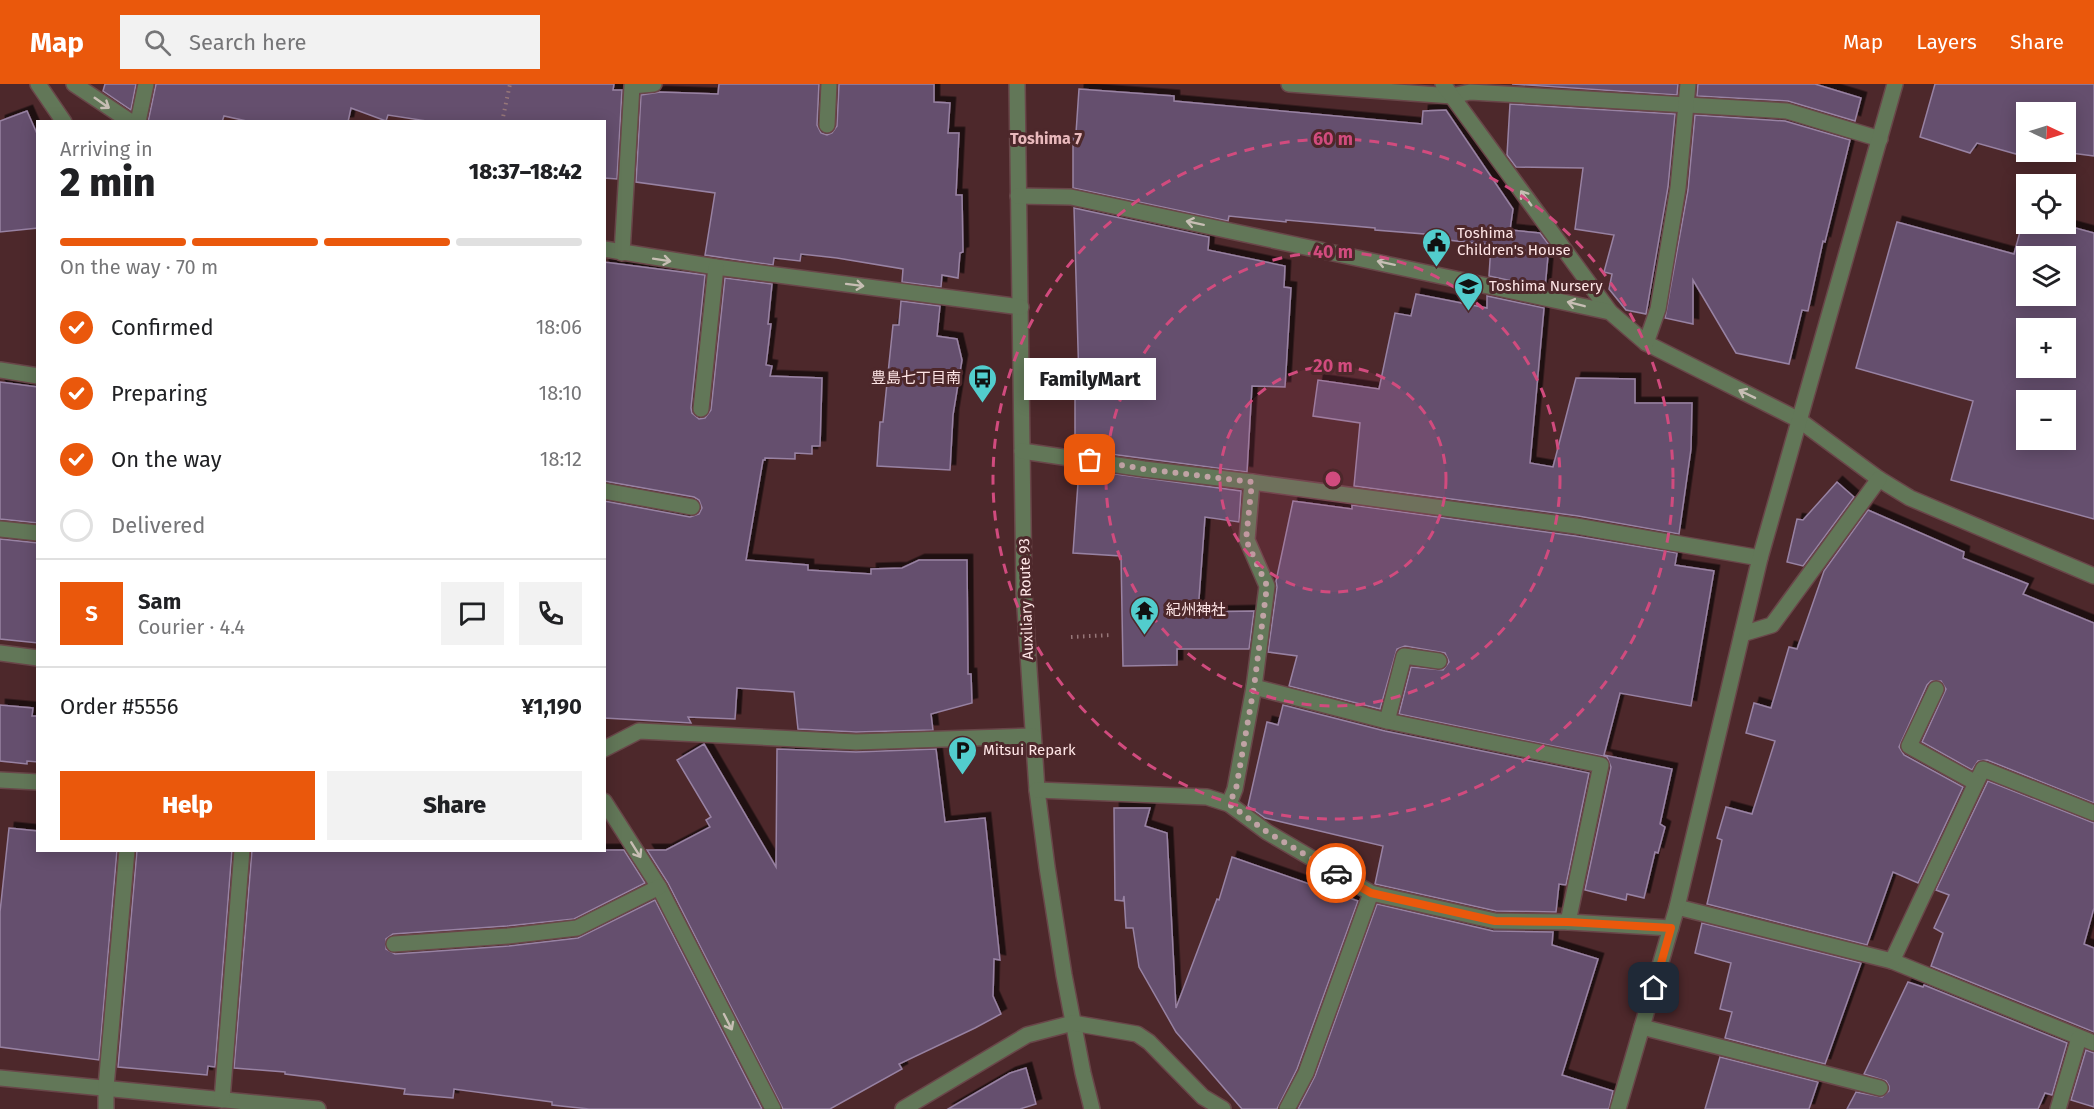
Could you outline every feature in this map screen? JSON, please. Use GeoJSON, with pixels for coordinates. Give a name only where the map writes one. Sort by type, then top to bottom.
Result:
{"type":"FeatureCollection","features":[{"type":"Feature","properties":{"kind":"street"},"geometry":{"type":"LineString","coordinates":[[74,84],[128,120]]}},
{"type":"Feature","properties":{"kind":"street"},"geometry":{"type":"LineString","coordinates":[[138,120],[146,84]]}},
{"type":"Feature","properties":{"kind":"street"},"geometry":{"type":"LineString","coordinates":[[622,253],[632,86],[654,84]]}},
{"type":"Feature","properties":{"kind":"street"},"geometry":{"type":"LineString","coordinates":[[827,125],[828,84]]}},
{"type":"Feature","properties":{"kind":"street","name":"Auxiliary Route 93"},"geometry":{"type":"LineString","coordinates":[[1017,84],[1024,592],[1033,736],[1047,867],[1073,1023],[1092,1109]]}},
{"type":"Feature","properties":{"kind":"street"},"geometry":{"type":"LineString","coordinates":[[1289,84],[1447,90],[1786,111],[1880,139]]}},
{"type":"Feature","properties":{"kind":"street"},"geometry":{"type":"LineString","coordinates":[[1646,343],[1658,309],[1678,188],[1688,84]]}},
{"type":"Feature","properties":{"kind":"street"},"geometry":{"type":"LineString","coordinates":[[1618,1109],[1677,907],[1760,558],[1894,84]]}},
{"type":"Feature","properties":{"kind":"street"},"geometry":{"type":"LineString","coordinates":[[44,86],[63,120]]}},
{"type":"Feature","properties":{"kind":"street"},"geometry":{"type":"LineString","coordinates":[[1447,90],[1610,312],[1646,343],[1799,420],[1879,479],[1910,498],[2093,573]]}},
{"type":"Feature","properties":{"kind":"street"},"geometry":{"type":"LineString","coordinates":[[1018,196],[1071,197],[1610,312]]}},
{"type":"Feature","properties":{"kind":"street"},"geometry":{"type":"LineString","coordinates":[[606,249],[716,267],[1021,307]]}},
{"type":"Feature","properties":{"kind":"street"},"geometry":{"type":"LineString","coordinates":[[701,409],[716,267]]}},
{"type":"Feature","properties":{"kind":"street"},"geometry":{"type":"LineString","coordinates":[[0,370],[36,376]]}},
{"type":"Feature","properties":{"kind":"street"},"geometry":{"type":"LineString","coordinates":[[1022,451],[1576,526],[1760,558]]}},
{"type":"Feature","properties":{"kind":"street"},"geometry":{"type":"LineString","coordinates":[[1742,634],[1772,625],[1879,479]]}},
{"type":"Feature","properties":{"kind":"street"},"geometry":{"type":"LineString","coordinates":[[1229,804],[1236,789],[1254,687],[1267,586],[1246,540],[1252,482]]}},
{"type":"Feature","properties":{"kind":"street"},"geometry":{"type":"LineString","coordinates":[[606,491],[692,507]]}},
{"type":"Feature","properties":{"kind":"street"},"geometry":{"type":"LineString","coordinates":[[0,530],[36,533]]}},
{"type":"Feature","properties":{"kind":"street"},"geometry":{"type":"LineString","coordinates":[[0,653],[36,658]]}},
{"type":"Feature","properties":{"kind":"street"},"geometry":{"type":"LineString","coordinates":[[1387,721],[1404,656],[1439,661]]}},
{"type":"Feature","properties":{"kind":"street"},"geometry":{"type":"LineString","coordinates":[[1254,687],[1387,721],[1601,765],[1568,922]]}},
{"type":"Feature","properties":{"kind":"street"},"geometry":{"type":"LineString","coordinates":[[1936,689],[1909,746],[1976,783]]}},
{"type":"Feature","properties":{"kind":"street"},"geometry":{"type":"LineString","coordinates":[[606,748],[639,730],[856,742],[1033,736]]}},
{"type":"Feature","properties":{"kind":"street"},"geometry":{"type":"LineString","coordinates":[[1892,962],[1983,768],[2094,813]]}},
{"type":"Feature","properties":{"kind":"street"},"geometry":{"type":"LineString","coordinates":[[0,780],[36,782]]}},
{"type":"Feature","properties":{"kind":"street"},"geometry":{"type":"LineString","coordinates":[[1037,790],[1207,797],[1229,804],[1267,832],[1371,893],[1495,921],[1568,922],[1671,928]]}},
{"type":"Feature","properties":{"kind":"street"},"geometry":{"type":"LineString","coordinates":[[606,804],[659,887],[773,1109]]}},
{"type":"Feature","properties":{"kind":"street"},"geometry":{"type":"LineString","coordinates":[[106,1109],[127,852]]}},
{"type":"Feature","properties":{"kind":"street"},"geometry":{"type":"LineString","coordinates":[[222,1100],[242,852]]}},
{"type":"Feature","properties":{"kind":"street"},"geometry":{"type":"LineString","coordinates":[[394,944],[508,936],[577,928],[659,887]]}},
{"type":"Feature","properties":{"kind":"street"},"geometry":{"type":"LineString","coordinates":[[1287,1109],[1306,1072],[1371,893]]}},
{"type":"Feature","properties":{"kind":"street"},"geometry":{"type":"LineString","coordinates":[[1677,907],[1892,962],[2094,1043]]}},
{"type":"Feature","properties":{"kind":"street"},"geometry":{"type":"LineString","coordinates":[[903,1109],[1027,1035],[1073,1023],[1137,1034],[1149,1042],[1203,1097],[1223,1109]]}},
{"type":"Feature","properties":{"kind":"street"},"geometry":{"type":"LineString","coordinates":[[1642,1027],[1880,1088]]}},
{"type":"Feature","properties":{"kind":"street"},"geometry":{"type":"LineString","coordinates":[[2058,1109],[2079,1038]]}},
{"type":"Feature","properties":{"kind":"street"},"geometry":{"type":"LineString","coordinates":[[0,1078],[318,1109]]}},
{"type":"Feature","properties":{"kind":"path"},"geometry":{"type":"LineString","coordinates":[[502,120],[510,84]]}},
{"type":"Feature","properties":{"kind":"path"},"geometry":{"type":"LineString","coordinates":[[1071,637],[1111,635]]}},
{"type":"Feature","properties":{"kind":"building"},"geometry":{"type":"Polygon","coordinates":[[[105,84],[136,84],[131,110],[103,91],[105,84]]]}},
{"type":"Feature","properties":{"kind":"building"},"geometry":{"type":"Polygon","coordinates":[[[156,84],[614,84],[613,90],[622,90],[617,179],[606,178],[606,120],[420,120],[388,115],[386,120],[383,120],[351,108],[348,120],[242,120],[224,116],[223,120],[148,120],[156,84]]]}},
{"type":"Feature","properties":{"kind":"building"},"geometry":{"type":"Polygon","coordinates":[[[719,84],[819,84],[817,125],[821,133],[827,135],[832,133],[837,126],[839,84],[934,84],[934,102],[950,103],[948,133],[959,133],[956,195],[962,195],[963,252],[960,253],[958,278],[942,275],[941,287],[902,282],[903,269],[837,258],[801,254],[800,261],[774,258],[773,265],[705,255],[715,193],[636,182],[641,95],[660,92],[718,94],[719,84]]]}},
{"type":"Feature","properties":{"kind":"building"},"geometry":{"type":"Polygon","coordinates":[[[1512,84],[1678,84],[1677,95],[1512,84]]]}},
{"type":"Feature","properties":{"kind":"building"},"geometry":{"type":"Polygon","coordinates":[[[1698,84],[1815,84],[1861,98],[1855,121],[1788,101],[1697,96],[1698,84]]]}},
{"type":"Feature","properties":{"kind":"building"},"geometry":{"type":"Polygon","coordinates":[[[1935,84],[2094,84],[2094,156],[2076,154],[2076,102],[2016,102],[2016,154],[1977,143],[1970,153],[1920,137],[1935,84]]]}},
{"type":"Feature","properties":{"kind":"building"},"geometry":{"type":"Polygon","coordinates":[[[1079,89],[1174,96],[1174,101],[1422,124],[1423,111],[1446,110],[1513,209],[1510,230],[1540,233],[1549,245],[1545,288],[1489,276],[1491,245],[1448,240],[1449,236],[1229,216],[1228,221],[1073,188],[1073,133],[1076,133],[1079,89]]]}},
{"type":"Feature","properties":{"kind":"building"},"geometry":{"type":"Polygon","coordinates":[[[1510,104],[1675,114],[1668,187],[1646,314],[1626,310],[1609,289],[1612,274],[1604,272],[1614,235],[1575,229],[1583,168],[1516,167],[1507,155],[1510,104]]]}},
{"type":"Feature","properties":{"kind":"building"},"geometry":{"type":"Polygon","coordinates":[[[27,111],[36,131],[36,228],[0,232],[0,121],[27,111]]]}},
{"type":"Feature","properties":{"kind":"building"},"geometry":{"type":"Polygon","coordinates":[[[1695,115],[1785,121],[1850,140],[1825,242],[1823,241],[1808,311],[1802,310],[1789,364],[1736,353],[1693,280],[1693,324],[1665,318],[1688,190],[1695,115]]]}},
{"type":"Feature","properties":{"kind":"building"},"geometry":{"type":"Polygon","coordinates":[[[1074,208],[1209,237],[1208,250],[1285,266],[1284,287],[1291,288],[1285,387],[1252,386],[1247,472],[1080,450],[1081,442],[1075,442],[1075,382],[1079,382],[1074,208]]]}},
{"type":"Feature","properties":{"kind":"building"},"geometry":{"type":"Polygon","coordinates":[[[1897,222],[2014,254],[2016,246],[2016,306],[2076,306],[2076,246],[2016,246],[2019,234],[2076,234],[2076,228],[2094,233],[2094,519],[1951,480],[1973,401],[1856,368],[1897,222]]]}},
{"type":"Feature","properties":{"kind":"building"},"geometry":{"type":"Polygon","coordinates":[[[606,262],[705,275],[691,408],[692,413],[699,419],[705,418],[711,410],[725,278],[772,284],[768,324],[771,324],[766,365],[772,366],[770,376],[822,378],[820,446],[812,446],[812,454],[795,453],[795,459],[765,458],[763,460],[746,560],[808,565],[808,570],[871,574],[871,569],[902,568],[919,560],[967,560],[968,674],[971,674],[972,703],[931,714],[933,730],[856,732],[798,729],[794,692],[737,688],[735,719],[688,717],[691,723],[606,718],[606,501],[690,517],[699,514],[702,508],[699,500],[694,497],[606,481],[606,262]]]}},
{"type":"Feature","properties":{"kind":"building"},"geometry":{"type":"Polygon","coordinates":[[[1416,294],[1487,308],[1487,296],[1544,308],[1530,463],[1553,467],[1576,378],[1635,379],[1635,403],[1692,403],[1691,449],[1679,534],[1578,516],[1354,486],[1360,423],[1313,416],[1318,380],[1379,389],[1395,313],[1411,316],[1416,294]]]}},
{"type":"Feature","properties":{"kind":"building"},"geometry":{"type":"Polygon","coordinates":[[[901,301],[940,306],[937,336],[957,339],[962,360],[953,415],[950,470],[877,466],[880,422],[883,422],[893,325],[899,325],[901,301]]]}},
{"type":"Feature","properties":{"kind":"building"},"geometry":{"type":"Polygon","coordinates":[[[0,382],[36,387],[36,523],[0,519],[0,382]]]}},
{"type":"Feature","properties":{"kind":"building"},"geometry":{"type":"Polygon","coordinates":[[[1079,469],[1241,491],[1239,522],[1205,517],[1198,612],[1254,611],[1249,649],[1177,649],[1177,665],[1123,666],[1121,556],[1073,553],[1079,469]]]}},
{"type":"Feature","properties":{"kind":"building"},"geometry":{"type":"Polygon","coordinates":[[[1837,482],[1854,497],[1803,566],[1787,562],[1797,519],[1803,520],[1837,482]]]}},
{"type":"Feature","properties":{"kind":"building"},"geometry":{"type":"Polygon","coordinates":[[[1293,501],[1352,509],[1352,505],[1575,536],[1677,553],[1675,565],[1714,571],[1691,706],[1620,693],[1604,755],[1672,769],[1660,824],[1665,827],[1658,853],[1655,852],[1644,898],[1627,894],[1626,900],[1585,890],[1611,767],[1607,757],[1399,714],[1411,667],[1443,670],[1449,662],[1445,653],[1405,646],[1397,649],[1380,709],[1289,686],[1297,656],[1268,652],[1276,581],[1293,501]]]}},
{"type":"Feature","properties":{"kind":"building"},"geometry":{"type":"Polygon","coordinates":[[[1868,510],[1964,552],[1963,558],[2028,584],[2023,594],[2094,623],[2094,803],[1987,760],[1978,761],[1972,770],[1922,742],[1946,689],[1941,681],[1931,681],[1927,685],[1899,747],[1904,755],[1963,787],[1918,883],[1893,872],[1867,945],[1707,904],[1722,840],[1717,838],[1726,807],[1752,814],[1775,741],[1746,733],[1754,703],[1771,708],[1789,647],[1797,649],[1824,571],[1868,510]]]}},
{"type":"Feature","properties":{"kind":"building"},"geometry":{"type":"Polygon","coordinates":[[[0,539],[36,543],[36,643],[0,639],[0,539]]]}},
{"type":"Feature","properties":{"kind":"building"},"geometry":{"type":"Polygon","coordinates":[[[0,705],[33,708],[32,716],[36,716],[36,762],[27,761],[27,764],[0,761],[0,705]]]}},
{"type":"Feature","properties":{"kind":"building"},"geometry":{"type":"Polygon","coordinates":[[[1283,705],[1385,731],[1589,773],[1566,885],[1559,884],[1556,912],[1496,911],[1375,884],[1383,846],[1265,818],[1248,806],[1267,722],[1278,725],[1283,705]]]}},
{"type":"Feature","properties":{"kind":"building"},"geometry":{"type":"Polygon","coordinates":[[[704,744],[776,867],[777,749],[856,752],[936,749],[945,822],[985,818],[1000,960],[994,959],[993,996],[1001,1014],[899,1064],[902,1069],[830,1109],[783,1109],[668,883],[647,850],[666,850],[710,827],[706,820],[711,817],[677,760],[704,744]]]}},
{"type":"Feature","properties":{"kind":"building"},"geometry":{"type":"Polygon","coordinates":[[[1988,781],[2094,823],[2094,908],[2084,944],[2094,948],[2094,1032],[1931,966],[1943,933],[1934,928],[1949,895],[1936,890],[1988,781]]]}},
{"type":"Feature","properties":{"kind":"building"},"geometry":{"type":"Polygon","coordinates":[[[1114,808],[1150,808],[1145,826],[1167,833],[1176,1008],[1217,899],[1219,900],[1232,857],[1358,901],[1297,1069],[1277,1109],[1242,1109],[1176,1032],[1139,967],[1133,928],[1126,928],[1124,896],[1123,901],[1115,900],[1114,808]]]}},
{"type":"Feature","properties":{"kind":"building"},"geometry":{"type":"Polygon","coordinates":[[[9,828],[36,831],[36,852],[117,852],[99,1060],[0,1047],[0,912],[9,828]]]}},
{"type":"Feature","properties":{"kind":"building"},"geometry":{"type":"Polygon","coordinates":[[[606,850],[624,850],[645,883],[574,919],[393,934],[386,939],[386,949],[395,954],[509,946],[578,938],[655,900],[762,1109],[589,1109],[454,1089],[453,1098],[404,1094],[405,1089],[285,1074],[285,1072],[234,1068],[252,852],[606,852],[606,850]]]}},
{"type":"Feature","properties":{"kind":"building"},"geometry":{"type":"Polygon","coordinates":[[[137,852],[232,852],[215,1067],[208,1066],[207,1075],[118,1067],[137,852]]]}},
{"type":"Feature","properties":{"kind":"building"},"geometry":{"type":"Polygon","coordinates":[[[1377,904],[1493,931],[1553,932],[1552,945],[1598,959],[1562,1075],[1613,1091],[1609,1109],[1298,1109],[1315,1076],[1377,904]]]}},
{"type":"Feature","properties":{"kind":"building"},"geometry":{"type":"Polygon","coordinates":[[[1702,923],[1861,963],[1825,1064],[1725,1038],[1732,1012],[1720,1009],[1731,963],[1695,953],[1702,923]]]}},
{"type":"Feature","properties":{"kind":"building"},"geometry":{"type":"Polygon","coordinates":[[[1908,982],[1923,987],[1924,985],[2067,1043],[2052,1095],[2045,1093],[2038,1109],[1847,1109],[1856,1092],[1882,1097],[1889,1091],[1886,1081],[1864,1074],[1908,982]]]}},
{"type":"Feature","properties":{"kind":"building"},"geometry":{"type":"Polygon","coordinates":[[[2086,1050],[2094,1053],[2094,1107],[2071,1100],[2086,1050]]]}},
{"type":"Feature","properties":{"kind":"building"},"geometry":{"type":"Polygon","coordinates":[[[1720,1057],[1818,1082],[1809,1109],[1705,1109],[1720,1057]]]}},
{"type":"Feature","properties":{"kind":"building"},"geometry":{"type":"Polygon","coordinates":[[[1026,1068],[1036,1104],[1020,1109],[948,1109],[1010,1073],[1026,1068]]]}},
{"type":"Feature","properties":{"kind":"way so far"},"geometry":{"type":"LineString","coordinates":[[1090,460],[1252,482],[1246,540],[1267,586],[1254,687],[1236,789],[1229,804],[1267,832],[1336,873]]}},
{"type":"Feature","properties":{"kind":"place","name":"Toshima Children's House"},"geometry":{"type":"Point","coordinates":[1436,268]}},
{"type":"Feature","properties":{"kind":"place","name":"Toshima Nursery"},"geometry":{"type":"Point","coordinates":[1468,312]}},
{"type":"Feature","properties":{"kind":"place","name":"豊島七丁目南"},"geometry":{"type":"Point","coordinates":[982,404]}},
{"type":"Feature","properties":{"kind":"place","name":"FamilyMart"},"geometry":{"type":"Point","coordinates":[1090,460]}},
{"type":"Feature","properties":{"kind":"place","name":"紀州神社"},"geometry":{"type":"Point","coordinates":[1145,636]}},
{"type":"Feature","properties":{"kind":"place","name":"Mitsui Repark"},"geometry":{"type":"Point","coordinates":[962,776]}},
{"type":"Feature","properties":{"kind":"district","name":"Toshima 7"},"geometry":{"type":"Point","coordinates":[1046,138]}},
{"type":"Feature","properties":{"kind":"route"},"geometry":{"type":"LineString","coordinates":[[1336,873],[1371,893],[1495,921],[1568,922],[1671,928],[1654,988]]}}]}
